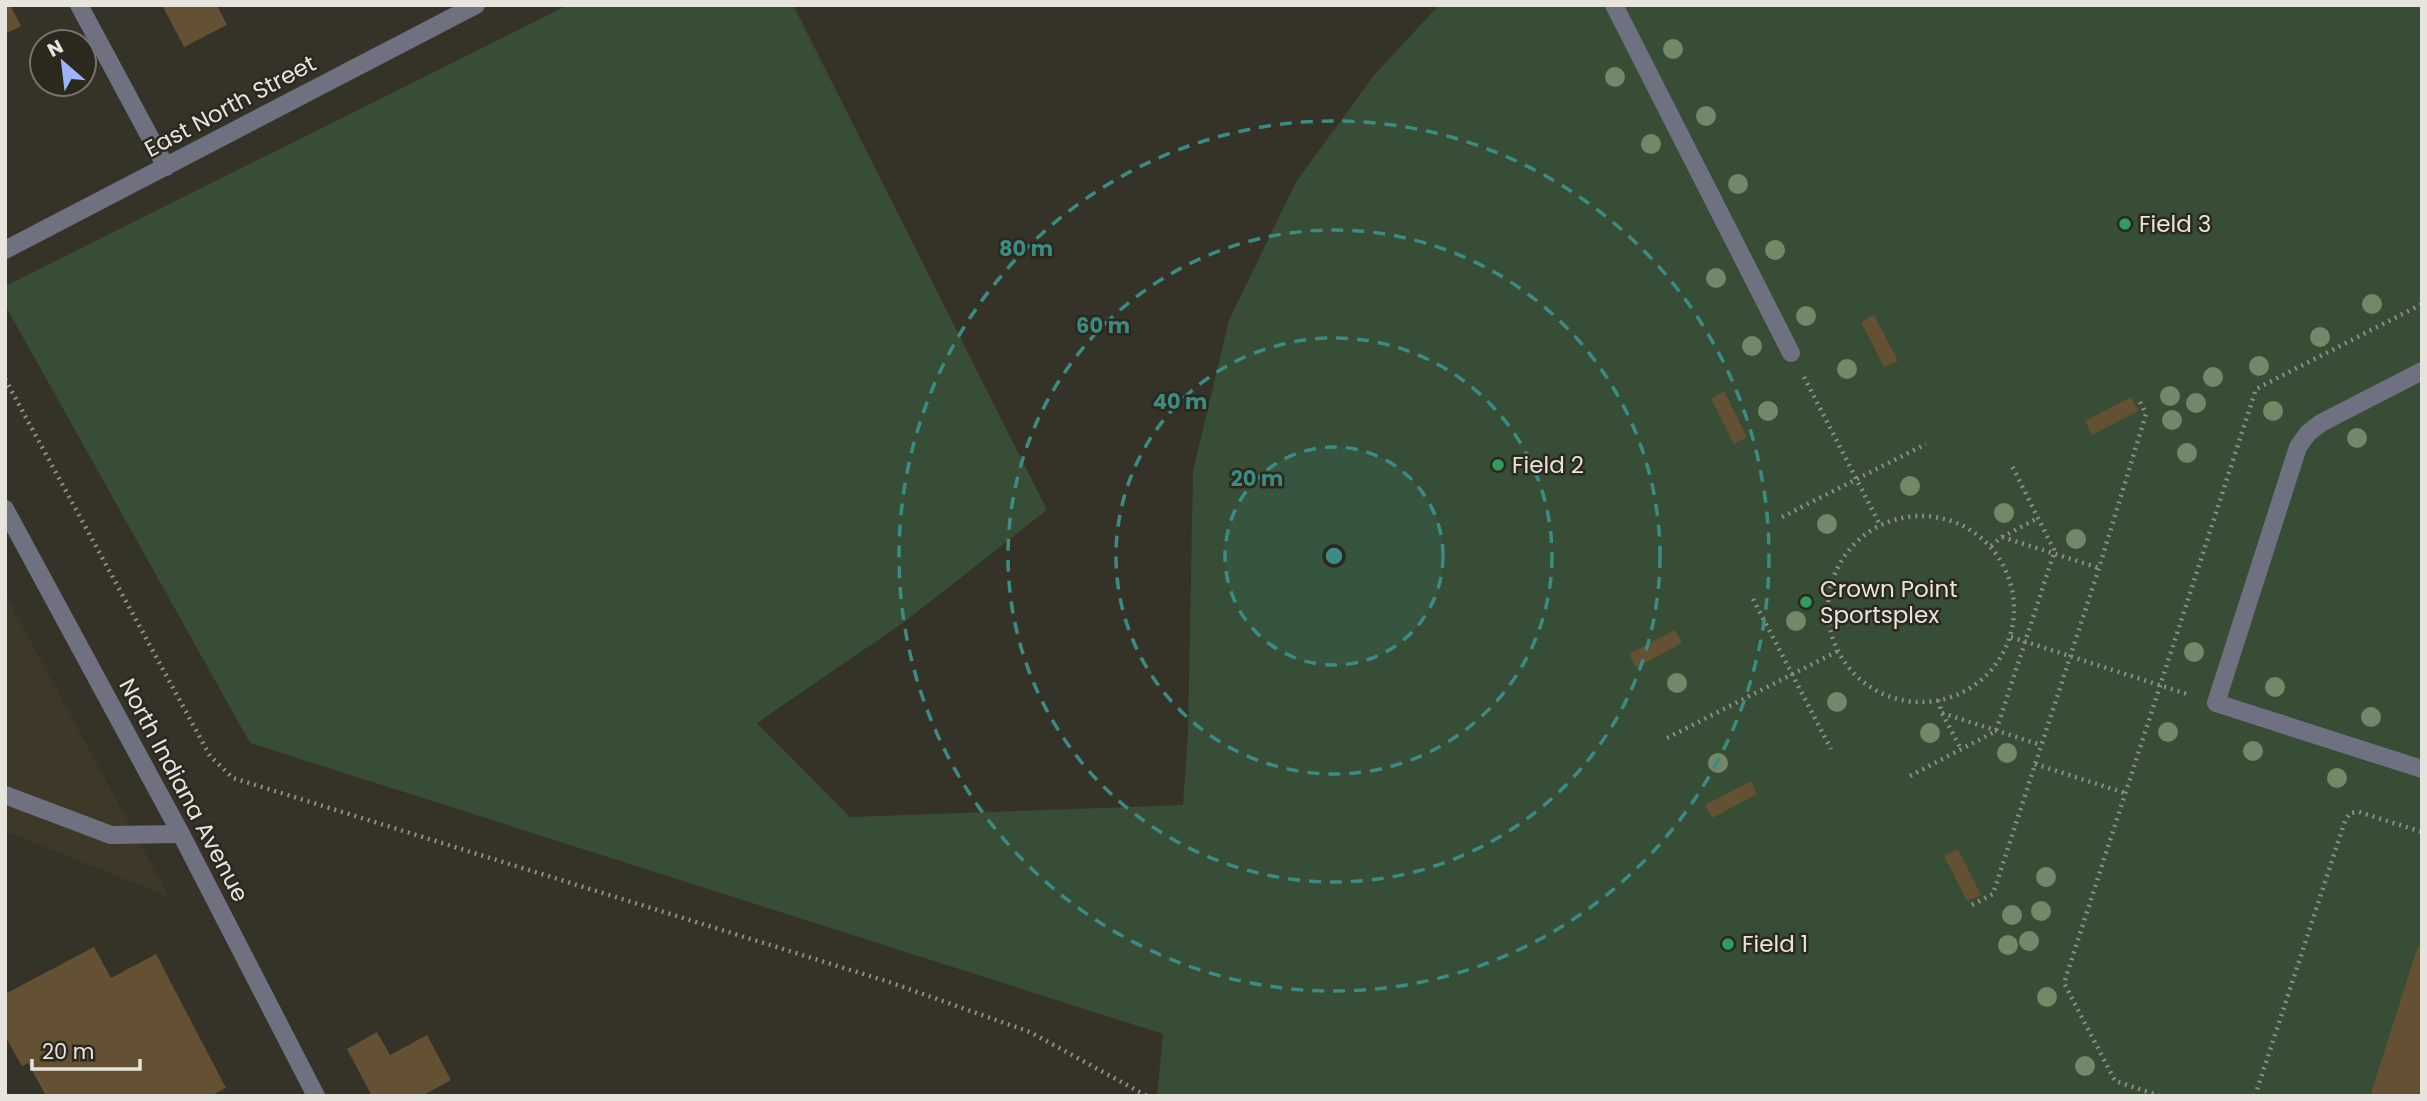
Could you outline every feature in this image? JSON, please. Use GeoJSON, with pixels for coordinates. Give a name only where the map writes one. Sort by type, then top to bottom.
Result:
{"type":"FeatureCollection","features":[{"type":"Feature","properties":{"kind":"street"},"geometry":{"type":"LineString","coordinates":[[79,5],[166,167]]}},
{"type":"Feature","properties":{"kind":"street","name":"East North Street"},"geometry":{"type":"LineString","coordinates":[[5,250],[476,5]]}},
{"type":"Feature","properties":{"kind":"street"},"geometry":{"type":"LineString","coordinates":[[1614,5],[1791,353]]}},
{"type":"Feature","properties":{"kind":"street"},"geometry":{"type":"LineString","coordinates":[[2422,371],[2321,423],[2308,433],[2298,447],[2216,703],[2422,769]]}},
{"type":"Feature","properties":{"kind":"street","name":"North Indiana Avenue"},"geometry":{"type":"LineString","coordinates":[[5,509],[181,834],[316,1096]]}},
{"type":"Feature","properties":{"kind":"street"},"geometry":{"type":"LineString","coordinates":[[5,794],[111,835],[181,834]]}},
{"type":"Feature","properties":{"kind":"path"},"geometry":{"type":"LineString","coordinates":[[2160,1096],[2115,1082],[2064,983],[2256,389],[2422,304]]}},
{"type":"Feature","properties":{"kind":"path"},"geometry":{"type":"LineString","coordinates":[[1791,353],[1880,525]]}},
{"type":"Feature","properties":{"kind":"path"},"geometry":{"type":"LineString","coordinates":[[5,379],[210,755],[233,778],[889,982],[1030,1032],[1147,1096]]}},
{"type":"Feature","properties":{"kind":"path"},"geometry":{"type":"LineString","coordinates":[[1972,905],[1993,894],[2146,414],[2138,398]]}},
{"type":"Feature","properties":{"kind":"path"},"geometry":{"type":"LineString","coordinates":[[1782,517],[1926,444]]}},
{"type":"Feature","properties":{"kind":"path"},"geometry":{"type":"LineString","coordinates":[[1910,776],[1996,731],[2054,554],[2011,464]]}},
{"type":"Feature","properties":{"kind":"path"},"geometry":{"type":"LineString","coordinates":[[1909,516],[1930,516],[1950,520],[1968,528],[1990,546],[2009,575],[2014,595],[2014,617],[2011,637],[1988,675],[1972,688],[1952,697],[1912,702],[1892,698],[1874,690],[1856,677],[1838,651],[1829,623],[1828,601],[1832,580],[1841,561],[1855,544],[1880,525],[1909,516]]}},
{"type":"Feature","properties":{"kind":"path"},"geometry":{"type":"LineString","coordinates":[[1990,546],[2038,518]]}},
{"type":"Feature","properties":{"kind":"path"},"geometry":{"type":"LineString","coordinates":[[2002,537],[2099,568]]}},
{"type":"Feature","properties":{"kind":"path"},"geometry":{"type":"LineString","coordinates":[[1753,598],[1831,749]]}},
{"type":"Feature","properties":{"kind":"path"},"geometry":{"type":"LineString","coordinates":[[2011,637],[2216,703]]}},
{"type":"Feature","properties":{"kind":"path"},"geometry":{"type":"LineString","coordinates":[[1667,738],[1838,651]]}},
{"type":"Feature","properties":{"kind":"path"},"geometry":{"type":"LineString","coordinates":[[1938,700],[1961,749]]}},
{"type":"Feature","properties":{"kind":"path"},"geometry":{"type":"LineString","coordinates":[[1942,713],[2041,745]]}},
{"type":"Feature","properties":{"kind":"path"},"geometry":{"type":"LineString","coordinates":[[2035,764],[2125,793]]}},
{"type":"Feature","properties":{"kind":"path"},"geometry":{"type":"LineString","coordinates":[[2255,1096],[2344,821],[2350,813],[2359,812],[2422,832]]}},
{"type":"Feature","properties":{"kind":"shaded area"},"geometry":{"type":"Polygon","coordinates":[[[5,594],[169,897],[5,831],[5,594]]]}},
{"type":"Feature","properties":{"kind":"green space","name":"Crown Point Sportsplex"},"geometry":{"type":"Polygon","coordinates":[[[568,5],[793,5],[1047,510],[903,623],[757,723],[850,817],[1183,805],[1188,732],[1193,471],[1229,320],[1296,182],[1375,74],[1439,5],[2422,5],[2422,1096],[1157,1096],[1163,1034],[250,743],[5,305],[5,286],[568,5]]]}},
{"type":"Feature","properties":{"kind":"building"},"geometry":{"type":"Polygon","coordinates":[[[5,5],[10,5],[21,26],[5,34],[5,5]]]}},
{"type":"Feature","properties":{"kind":"building"},"geometry":{"type":"Polygon","coordinates":[[[162,5],[217,5],[227,25],[184,47],[162,5]]]}},
{"type":"Feature","properties":{"kind":"building"},"geometry":{"type":"Polygon","coordinates":[[[1874,315],[1898,361],[1884,367],[1861,322],[1874,315]]]}},
{"type":"Feature","properties":{"kind":"building"},"geometry":{"type":"Polygon","coordinates":[[[1724,391],[1747,437],[1734,444],[1711,399],[1724,391]]]}},
{"type":"Feature","properties":{"kind":"building"},"geometry":{"type":"Polygon","coordinates":[[[2131,397],[2138,411],[2092,435],[2085,421],[2131,397]]]}},
{"type":"Feature","properties":{"kind":"building"},"geometry":{"type":"Polygon","coordinates":[[[1675,630],[1682,643],[1636,668],[1629,654],[1675,630]]]}},
{"type":"Feature","properties":{"kind":"building"},"geometry":{"type":"Polygon","coordinates":[[[1751,781],[1757,794],[1712,818],[1705,805],[1751,781]]]}},
{"type":"Feature","properties":{"kind":"building"},"geometry":{"type":"Polygon","coordinates":[[[1958,849],[1981,895],[1967,901],[1944,856],[1958,849]]]}},
{"type":"Feature","properties":{"kind":"building"},"geometry":{"type":"Polygon","coordinates":[[[2418,946],[2422,948],[2422,1096],[2370,1096],[2418,946]]]}},
{"type":"Feature","properties":{"kind":"building"},"geometry":{"type":"Polygon","coordinates":[[[94,947],[111,978],[156,954],[226,1088],[210,1096],[46,1096],[28,1063],[22,1066],[5,1036],[5,994],[94,947]]]}},
{"type":"Feature","properties":{"kind":"building"},"geometry":{"type":"Polygon","coordinates":[[[377,1032],[390,1055],[427,1035],[451,1080],[422,1096],[372,1096],[347,1049],[377,1032]]]}},
{"type":"Feature","properties":{"kind":"place","name":"Field 3"},"geometry":{"type":"Point","coordinates":[2125,224]}},
{"type":"Feature","properties":{"kind":"place","name":"Field 2"},"geometry":{"type":"Point","coordinates":[1498,465]}},
{"type":"Feature","properties":{"kind":"place","name":"Crown Point Sportsplex"},"geometry":{"type":"Point","coordinates":[1806,602]}},
{"type":"Feature","properties":{"kind":"place","name":"Field 1"},"geometry":{"type":"Point","coordinates":[1728,944]}}]}
